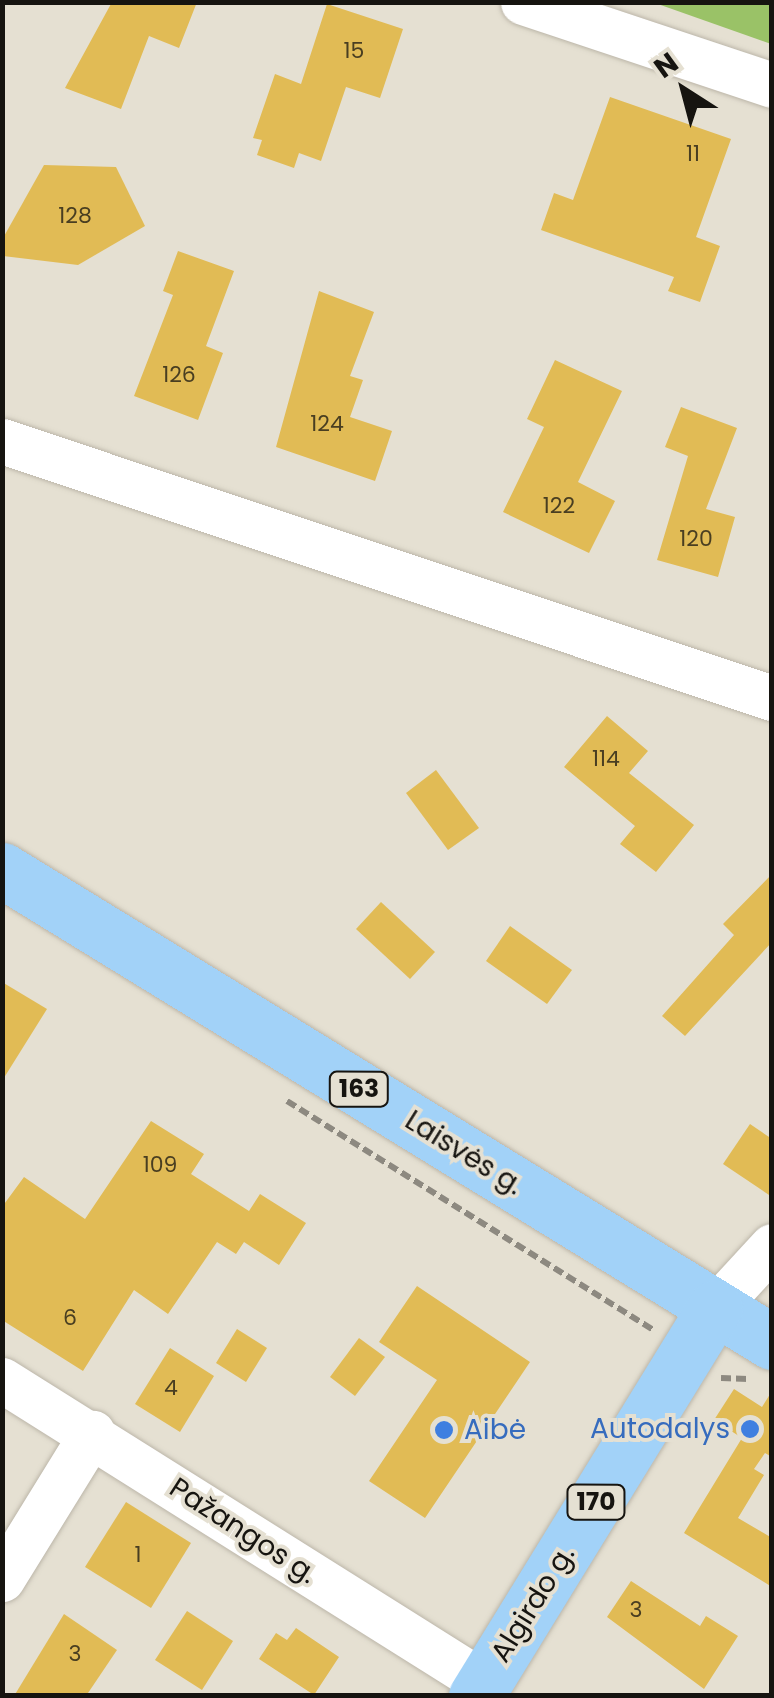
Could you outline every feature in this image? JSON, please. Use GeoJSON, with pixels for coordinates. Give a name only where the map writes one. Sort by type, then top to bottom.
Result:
{"type":"FeatureCollection","features":[{"type":"Feature","properties":{"kind":"main road","name":"Laisvės g."},"geometry":{"type":"LineString","coordinates":[[2,870],[701,1329],[772,1342]]}},
{"type":"Feature","properties":{"kind":"main road","name":"Algirdo g."},"geometry":{"type":"LineString","coordinates":[[480,1689],[701,1329]]}},
{"type":"Feature","properties":{"kind":"street"},"geometry":{"type":"LineString","coordinates":[[523,2],[772,84]]}},
{"type":"Feature","properties":{"kind":"street"},"geometry":{"type":"LineString","coordinates":[[2,441],[772,698]]}},
{"type":"Feature","properties":{"kind":"street"},"geometry":{"type":"LineString","coordinates":[[701,1329],[772,1246]]}},
{"type":"Feature","properties":{"kind":"street","name":"Pažangos g."},"geometry":{"type":"LineString","coordinates":[[2,1380],[92,1434],[480,1689]]}},
{"type":"Feature","properties":{"kind":"street"},"geometry":{"type":"LineString","coordinates":[[2,1579],[92,1434]]}},
{"type":"Feature","properties":{"kind":"path"},"geometry":{"type":"LineString","coordinates":[[269,1090],[701,1329]]}},
{"type":"Feature","properties":{"kind":"green space"},"geometry":{"type":"Polygon","coordinates":[[[655,3],[771,3],[771,44],[655,3]]]}},
{"type":"Feature","properties":{"kind":"building"},"geometry":{"type":"Polygon","coordinates":[[[112,2],[197,2],[179,48],[149,36],[121,109],[65,88],[112,2]]]}},
{"type":"Feature","properties":{"kind":"building"},"geometry":{"type":"Polygon","coordinates":[[[327,4],[403,29],[380,98],[346,87],[321,161],[299,153],[294,168],[257,155],[262,140],[253,138],[275,74],[301,84],[327,4]]]}},
{"type":"Feature","properties":{"kind":"building"},"geometry":{"type":"Polygon","coordinates":[[[610,97],[731,139],[696,237],[720,246],[700,302],[668,291],[674,277],[541,230],[554,193],[573,200],[610,97]]]}},
{"type":"Feature","properties":{"kind":"building"},"geometry":{"type":"Polygon","coordinates":[[[44,165],[116,167],[145,226],[78,265],[3,256],[3,238],[44,165]]]}},
{"type":"Feature","properties":{"kind":"building"},"geometry":{"type":"Polygon","coordinates":[[[178,251],[234,271],[206,346],[223,353],[198,420],[134,396],[173,295],[163,291],[178,251]]]}},
{"type":"Feature","properties":{"kind":"building"},"geometry":{"type":"Polygon","coordinates":[[[319,291],[374,312],[350,376],[363,380],[350,417],[392,431],[375,481],[276,447],[319,291]]]}},
{"type":"Feature","properties":{"kind":"building"},"geometry":{"type":"Polygon","coordinates":[[[555,360],[622,391],[578,482],[615,501],[589,553],[503,512],[544,427],[527,419],[555,360]]]}},
{"type":"Feature","properties":{"kind":"building"},"geometry":{"type":"Polygon","coordinates":[[[681,407],[737,428],[706,509],[735,517],[718,577],[657,560],[688,456],[665,447],[681,407]]]}},
{"type":"Feature","properties":{"kind":"building"},"geometry":{"type":"Polygon","coordinates":[[[607,716],[648,751],[629,773],[694,825],[656,872],[620,844],[635,826],[564,767],[607,716]]]}},
{"type":"Feature","properties":{"kind":"building"},"geometry":{"type":"Polygon","coordinates":[[[436,770],[479,828],[448,850],[406,793],[436,770]]]}},
{"type":"Feature","properties":{"kind":"building"},"geometry":{"type":"Polygon","coordinates":[[[772,874],[772,942],[685,1036],[662,1016],[734,935],[723,924],[772,874]]]}},
{"type":"Feature","properties":{"kind":"building"},"geometry":{"type":"Polygon","coordinates":[[[381,902],[435,952],[410,979],[356,929],[381,902]]]}},
{"type":"Feature","properties":{"kind":"building"},"geometry":{"type":"Polygon","coordinates":[[[510,926],[572,970],[547,1004],[486,961],[510,926]]]}},
{"type":"Feature","properties":{"kind":"building"},"geometry":{"type":"Polygon","coordinates":[[[2,982],[47,1009],[2,1081],[2,982]]]}},
{"type":"Feature","properties":{"kind":"building"},"geometry":{"type":"Polygon","coordinates":[[[151,1121],[204,1154],[191,1174],[249,1211],[260,1194],[306,1223],[279,1265],[244,1242],[236,1254],[217,1242],[168,1314],[134,1290],[83,1371],[2,1320],[2,1207],[24,1177],[85,1219],[151,1121]]]}},
{"type":"Feature","properties":{"kind":"building"},"geometry":{"type":"Polygon","coordinates":[[[750,1124],[772,1139],[772,1197],[723,1164],[750,1124]]]}},
{"type":"Feature","properties":{"kind":"building","name":"Aibė"},"geometry":{"type":"Polygon","coordinates":[[[417,1286],[530,1362],[425,1518],[369,1481],[437,1380],[379,1342],[417,1286]]]}},
{"type":"Feature","properties":{"kind":"building"},"geometry":{"type":"Polygon","coordinates":[[[237,1329],[267,1348],[246,1382],[216,1363],[237,1329]]]}},
{"type":"Feature","properties":{"kind":"building"},"geometry":{"type":"Polygon","coordinates":[[[359,1338],[385,1357],[355,1396],[330,1377],[359,1338]]]}},
{"type":"Feature","properties":{"kind":"building"},"geometry":{"type":"Polygon","coordinates":[[[170,1348],[214,1376],[180,1432],[135,1404],[170,1348]]]}},
{"type":"Feature","properties":{"kind":"building"},"geometry":{"type":"Polygon","coordinates":[[[734,1389],[762,1407],[772,1391],[772,1457],[765,1453],[754,1469],[764,1475],[738,1518],[772,1538],[772,1587],[684,1533],[742,1438],[714,1420],[734,1389]]]}},
{"type":"Feature","properties":{"kind":"building"},"geometry":{"type":"Polygon","coordinates":[[[126,1502],[191,1543],[151,1608],[85,1567],[126,1502]]]}},
{"type":"Feature","properties":{"kind":"building"},"geometry":{"type":"Polygon","coordinates":[[[631,1581],[700,1626],[706,1616],[738,1636],[704,1689],[607,1617],[631,1581]]]}},
{"type":"Feature","properties":{"kind":"building"},"geometry":{"type":"Polygon","coordinates":[[[187,1611],[233,1641],[202,1690],[155,1660],[187,1611]]]}},
{"type":"Feature","properties":{"kind":"building"},"geometry":{"type":"Polygon","coordinates":[[[64,1614],[117,1650],[86,1696],[14,1696],[64,1614]]]}},
{"type":"Feature","properties":{"kind":"building"},"geometry":{"type":"Polygon","coordinates":[[[296,1628],[339,1657],[314,1695],[259,1659],[276,1633],[287,1640],[296,1628]]]}},
{"type":"Feature","properties":{"kind":"place","name":"Autodalys"},"geometry":{"type":"Point","coordinates":[750,1429]}},
{"type":"Feature","properties":{"kind":"place","name":"Aibė"},"geometry":{"type":"Point","coordinates":[444,1430]}}]}
